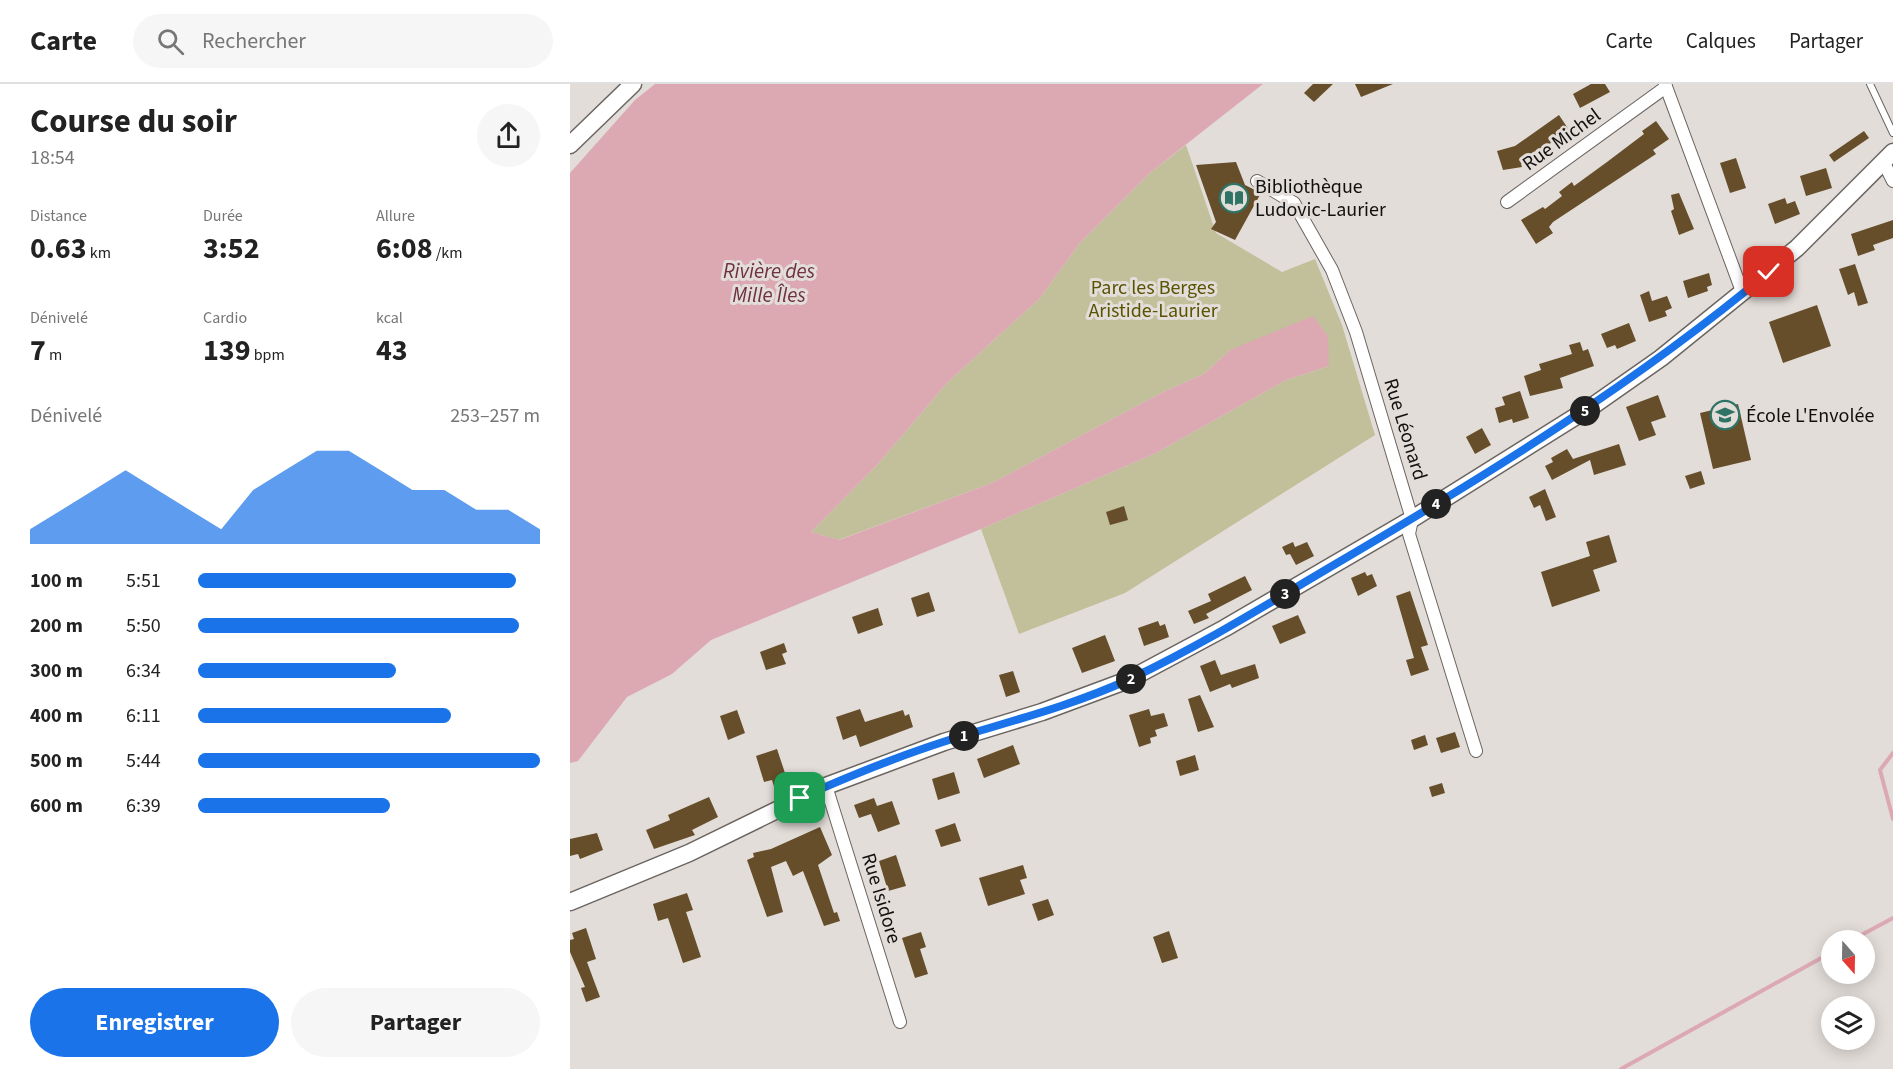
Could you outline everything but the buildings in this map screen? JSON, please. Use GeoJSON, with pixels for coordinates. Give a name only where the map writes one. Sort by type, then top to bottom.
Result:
{"type":"FeatureCollection","features":[{"type":"Feature","properties":{"kind":"main road"},"geometry":{"type":"LineString","coordinates":[[570,145],[633,84]]}},
{"type":"Feature","properties":{"kind":"main road"},"geometry":{"type":"LineString","coordinates":[[570,902],[689,853],[826,786],[933,746],[1042,712],[1128,680],[1226,628],[1412,519],[1594,405],[1743,294],[1797,248],[1855,193],[1888,157]]}},
{"type":"Feature","properties":{"kind":"street","name":"Rue Michel"},"geometry":{"type":"LineString","coordinates":[[1507,201],[1666,86]]}},
{"type":"Feature","properties":{"kind":"street"},"geometry":{"type":"LineString","coordinates":[[1666,86],[1743,294]]}},
{"type":"Feature","properties":{"kind":"street"},"geometry":{"type":"LineString","coordinates":[[1888,157],[1893,181]]}},
{"type":"Feature","properties":{"kind":"street","name":"Rue Léonard"},"geometry":{"type":"LineString","coordinates":[[1257,181],[1294,203],[1332,270],[1356,332],[1412,519],[1409,534],[1476,751]]}},
{"type":"Feature","properties":{"kind":"street","name":"Rue Isidore"},"geometry":{"type":"LineString","coordinates":[[826,786],[900,1022]]}},
{"type":"Feature","properties":{"kind":"lane"},"geometry":{"type":"LineString","coordinates":[[1870,84],[1893,134]]}},
{"type":"Feature","properties":{"kind":"green space","name":"Parc les Berges Aristide-Laurier"},"geometry":{"type":"Polygon","coordinates":[[[1186,145],[1216,233],[1282,272],[1315,259],[1342,325],[1375,435],[1125,593],[1019,634],[981,529],[1156,453],[1286,380],[1329,366],[1230,350],[1204,374],[1163,392],[992,483],[838,540],[811,532],[877,465],[947,383],[1040,298],[1079,244],[1151,172],[1186,145]]]}},
{"type":"Feature","properties":{"kind":"water","name":"Rivière des Mille Îles"},"geometry":{"type":"Polygon","coordinates":[[[655,84],[1263,84],[1151,172],[1079,244],[1040,298],[947,383],[877,465],[811,532],[839,540],[992,483],[1163,392],[1204,374],[1230,350],[1313,316],[1328,336],[1329,366],[1286,380],[1156,453],[981,529],[711,640],[672,674],[627,697],[578,761],[570,763],[570,173],[635,100],[655,84]]]}},
{"type":"Feature","properties":{"kind":"waterway"},"geometry":{"type":"LineString","coordinates":[[1893,753],[1880,770],[1893,819]]}},
{"type":"Feature","properties":{"kind":"waterway"},"geometry":{"type":"LineString","coordinates":[[1871,930],[1893,918]]}},
{"type":"Feature","properties":{"kind":"waterway"},"geometry":{"type":"LineString","coordinates":[[1621,1069],[1821,958]]}},
{"type":"Feature","properties":{"kind":"place","name":"Bibliothèque Ludovic-Laurier"},"geometry":{"type":"Point","coordinates":[1234,198]}},
{"type":"Feature","properties":{"kind":"place","name":"École L'Envolée"},"geometry":{"type":"Point","coordinates":[1725,415]}},
{"type":"Feature","properties":{"kind":"route"},"geometry":{"type":"LineString","coordinates":[[800,798],[893,760],[1042,712],[1128,680],[1226,628],[1412,519],[1594,405],[1660,358],[1769,272]]}}]}
